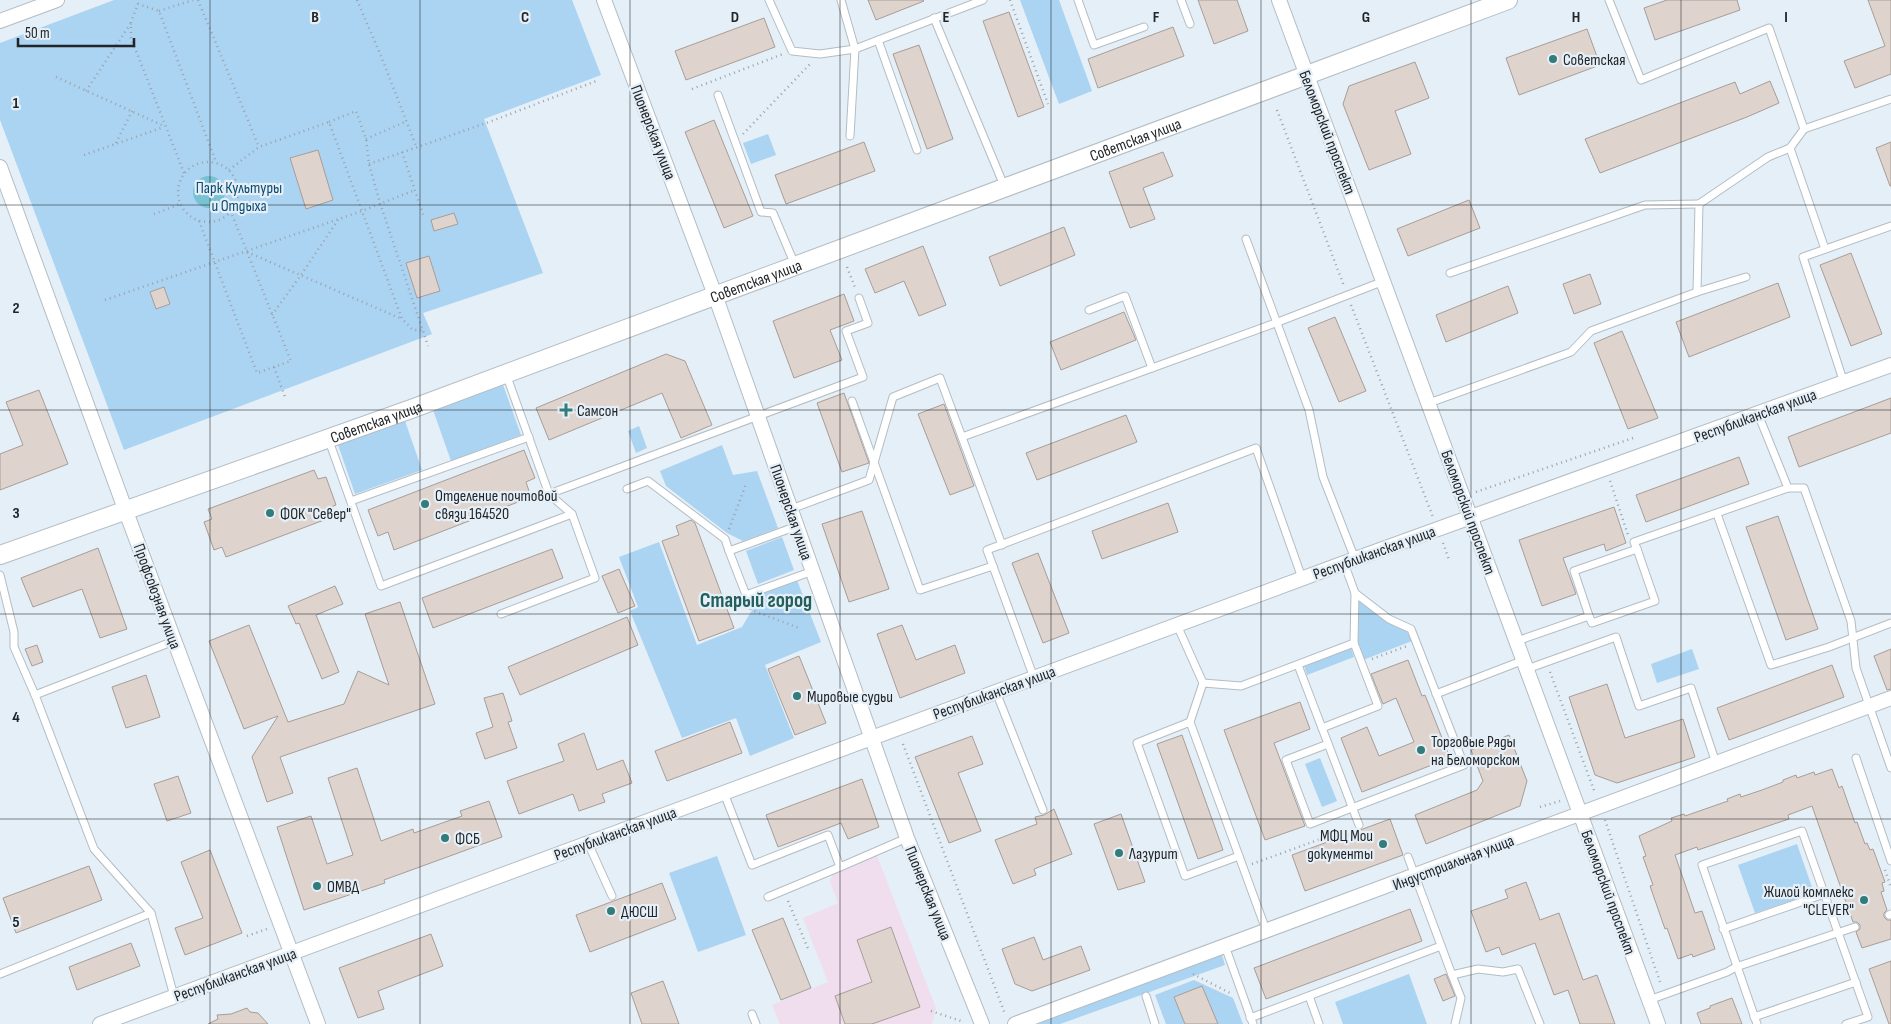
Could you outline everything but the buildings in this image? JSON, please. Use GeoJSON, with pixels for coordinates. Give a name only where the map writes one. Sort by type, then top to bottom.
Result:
{"type":"FeatureCollection","features":[{"type":"Feature","properties":{"kind":"street"},"geometry":{"type":"LineString","coordinates":[[0,21],[58,0]]}},
{"type":"Feature","properties":{"kind":"street","name":"Пионерская улица"},"geometry":{"type":"LineString","coordinates":[[604,0],[715,295],[907,838],[982,1024]]}},
{"type":"Feature","properties":{"kind":"street","name":"Беломорский проспект"},"geometry":{"type":"LineString","coordinates":[[1279,0],[1658,1024]]}},
{"type":"Feature","properties":{"kind":"street","name":"Советская улица"},"geometry":{"type":"LineString","coordinates":[[0,555],[328,438],[1508,0]]}},
{"type":"Feature","properties":{"kind":"street","name":"Профсоюзная улица"},"geometry":{"type":"LineString","coordinates":[[0,167],[125,509],[318,1024]]}},
{"type":"Feature","properties":{"kind":"street","name":"Республиканская улица"},"geometry":{"type":"LineString","coordinates":[[100,1024],[1302,578],[1891,366]]}},
{"type":"Feature","properties":{"kind":"street","name":"Индустриальная улица"},"geometry":{"type":"LineString","coordinates":[[1010,1020],[1225,946],[1891,698]]}},
{"type":"Feature","properties":{"kind":"lane"},"geometry":{"type":"LineString","coordinates":[[770,0],[792,51],[820,54],[856,49],[983,0]]}},
{"type":"Feature","properties":{"kind":"lane"},"geometry":{"type":"LineString","coordinates":[[841,0],[856,49],[850,136]]}},
{"type":"Feature","properties":{"kind":"lane"},"geometry":{"type":"LineString","coordinates":[[1078,0],[1094,44],[1144,27]]}},
{"type":"Feature","properties":{"kind":"lane"},"geometry":{"type":"LineString","coordinates":[[1181,0],[1190,24]]}},
{"type":"Feature","properties":{"kind":"lane"},"geometry":{"type":"LineString","coordinates":[[1609,0],[1641,80],[1769,28],[1804,129]]}},
{"type":"Feature","properties":{"kind":"lane"},"geometry":{"type":"LineString","coordinates":[[934,18],[1005,188]]}},
{"type":"Feature","properties":{"kind":"lane"},"geometry":{"type":"LineString","coordinates":[[878,40],[917,150]]}},
{"type":"Feature","properties":{"kind":"lane"},"geometry":{"type":"LineString","coordinates":[[718,95],[762,212],[773,213],[795,266]]}},
{"type":"Feature","properties":{"kind":"lane"},"geometry":{"type":"LineString","coordinates":[[1450,273],[1645,205],[1699,204],[1768,157],[1790,148],[1804,129],[1891,98]]}},
{"type":"Feature","properties":{"kind":"lane"},"geometry":{"type":"LineString","coordinates":[[1790,148],[1825,249]]}},
{"type":"Feature","properties":{"kind":"lane"},"geometry":{"type":"LineString","coordinates":[[1697,292],[1699,204]]}},
{"type":"Feature","properties":{"kind":"lane"},"geometry":{"type":"LineString","coordinates":[[1844,383],[1803,257],[1891,226]]}},
{"type":"Feature","properties":{"kind":"lane"},"geometry":{"type":"LineString","coordinates":[[1246,239],[1309,410],[1323,477],[1349,561],[1355,593],[1354,643],[1378,706],[1322,728]]}},
{"type":"Feature","properties":{"kind":"lane"},"geometry":{"type":"LineString","coordinates":[[1429,403],[1571,352],[1591,331],[1697,292],[1746,277]]}},
{"type":"Feature","properties":{"kind":"lane"},"geometry":{"type":"LineString","coordinates":[[962,437],[1278,322],[1384,281]]}},
{"type":"Feature","properties":{"kind":"lane"},"geometry":{"type":"LineString","coordinates":[[1089,310],[1125,296],[1152,368]]}},
{"type":"Feature","properties":{"kind":"lane"},"geometry":{"type":"LineString","coordinates":[[549,494],[864,377],[846,331],[868,323],[859,298]]}},
{"type":"Feature","properties":{"kind":"lane"},"geometry":{"type":"LineString","coordinates":[[501,614],[595,578],[572,514],[549,494],[506,372]]}},
{"type":"Feature","properties":{"kind":"lane"},"geometry":{"type":"LineString","coordinates":[[869,480],[893,397],[940,378],[1002,545]]}},
{"type":"Feature","properties":{"kind":"lane"},"geometry":{"type":"LineString","coordinates":[[852,402],[920,590],[992,566]]}},
{"type":"Feature","properties":{"kind":"lane"},"geometry":{"type":"LineString","coordinates":[[1758,414],[1788,488]]}},
{"type":"Feature","properties":{"kind":"lane"},"geometry":{"type":"LineString","coordinates":[[351,501],[529,436]]}},
{"type":"Feature","properties":{"kind":"lane"},"geometry":{"type":"LineString","coordinates":[[328,438],[381,586],[572,514]]}},
{"type":"Feature","properties":{"kind":"lane"},"geometry":{"type":"LineString","coordinates":[[1034,678],[987,550],[1256,448],[1302,578]]}},
{"type":"Feature","properties":{"kind":"lane"},"geometry":{"type":"LineString","coordinates":[[791,508],[869,480],[880,480]]}},
{"type":"Feature","properties":{"kind":"lane"},"geometry":{"type":"LineString","coordinates":[[627,489],[648,481],[724,539],[746,595],[813,571]]}},
{"type":"Feature","properties":{"kind":"lane"},"geometry":{"type":"LineString","coordinates":[[1635,550],[1574,571],[1592,623],[1655,601],[1635,550],[1634,542],[1788,488],[1804,488],[1851,620],[1856,668],[1891,768]]}},
{"type":"Feature","properties":{"kind":"lane"},"geometry":{"type":"LineString","coordinates":[[1717,514],[1771,665],[1853,638],[1891,623]]}},
{"type":"Feature","properties":{"kind":"lane"},"geometry":{"type":"LineString","coordinates":[[729,551],[797,526]]}},
{"type":"Feature","properties":{"kind":"lane"},"geometry":{"type":"LineString","coordinates":[[0,575],[14,632],[14,647],[35,695],[94,850],[152,913],[174,996]]}},
{"type":"Feature","properties":{"kind":"lane"},"geometry":{"type":"LineString","coordinates":[[1328,744],[1286,760],[1310,824],[1464,765],[1411,629],[1389,619],[1355,593]]}},
{"type":"Feature","properties":{"kind":"lane"},"geometry":{"type":"LineString","coordinates":[[1517,642],[1589,616]]}},
{"type":"Feature","properties":{"kind":"lane"},"geometry":{"type":"LineString","coordinates":[[1177,625],[1204,683],[1190,722],[1266,930]]}},
{"type":"Feature","properties":{"kind":"lane"},"geometry":{"type":"LineString","coordinates":[[1436,694],[1525,664],[1547,662],[1616,637],[1639,706],[1691,688],[1716,763]]}},
{"type":"Feature","properties":{"kind":"lane"},"geometry":{"type":"LineString","coordinates":[[35,695],[174,641]]}},
{"type":"Feature","properties":{"kind":"lane"},"geometry":{"type":"LineString","coordinates":[[1204,683],[1240,686],[1354,643]]}},
{"type":"Feature","properties":{"kind":"lane"},"geometry":{"type":"LineString","coordinates":[[1298,665],[1359,825]]}},
{"type":"Feature","properties":{"kind":"lane"},"geometry":{"type":"LineString","coordinates":[[996,692],[1043,810]]}},
{"type":"Feature","properties":{"kind":"lane"},"geometry":{"type":"LineString","coordinates":[[1190,722],[1137,743],[1146,770],[1185,876],[1239,856]]}},
{"type":"Feature","properties":{"kind":"lane"},"geometry":{"type":"LineString","coordinates":[[1856,758],[1891,861]]}},
{"type":"Feature","properties":{"kind":"lane"},"geometry":{"type":"LineString","coordinates":[[724,793],[752,865],[828,835],[840,867]]}},
{"type":"Feature","properties":{"kind":"lane"},"geometry":{"type":"LineString","coordinates":[[1846,1024],[1868,1017],[1856,982],[1802,831],[1702,865],[1756,1021],[1856,982]]}},
{"type":"Feature","properties":{"kind":"lane"},"geometry":{"type":"LineString","coordinates":[[768,897],[907,838]]}},
{"type":"Feature","properties":{"kind":"lane"},"geometry":{"type":"LineString","coordinates":[[588,843],[612,896]]}},
{"type":"Feature","properties":{"kind":"lane"},"geometry":{"type":"LineString","coordinates":[[1408,857],[1461,998],[1455,1024]]}},
{"type":"Feature","properties":{"kind":"lane"},"geometry":{"type":"LineString","coordinates":[[1724,929],[1824,894]]}},
{"type":"Feature","properties":{"kind":"lane"},"geometry":{"type":"LineString","coordinates":[[0,974],[152,913]]}},
{"type":"Feature","properties":{"kind":"lane"},"geometry":{"type":"LineString","coordinates":[[1649,1000],[1736,967],[1855,927]]}},
{"type":"Feature","properties":{"kind":"lane"},"geometry":{"type":"LineString","coordinates":[[1225,946],[1251,1021],[1309,996],[1441,946]]}},
{"type":"Feature","properties":{"kind":"lane"},"geometry":{"type":"LineString","coordinates":[[1452,975],[1478,969],[1503,972],[1518,969],[1540,1024]]}},
{"type":"Feature","properties":{"kind":"lane"},"geometry":{"type":"LineString","coordinates":[[1146,996],[1155,1024]]}},
{"type":"Feature","properties":{"kind":"lane"},"geometry":{"type":"LineString","coordinates":[[1309,996],[1319,1024]]}},
{"type":"Feature","properties":{"kind":"lane"},"geometry":{"type":"LineString","coordinates":[[752,1014],[756,1024]]}},
{"type":"Feature","properties":{"kind":"path"},"geometry":{"type":"LineString","coordinates":[[184,173],[131,38],[132,22],[138,4],[160,11],[193,0]]}},
{"type":"Feature","properties":{"kind":"path"},"geometry":{"type":"LineString","coordinates":[[198,0],[259,147]]}},
{"type":"Feature","properties":{"kind":"path"},"geometry":{"type":"LineString","coordinates":[[357,0],[416,146]]}},
{"type":"Feature","properties":{"kind":"path"},"geometry":{"type":"LineString","coordinates":[[1010,0],[1048,104]]}},
{"type":"Feature","properties":{"kind":"path"},"geometry":{"type":"LineString","coordinates":[[160,11],[216,162]]}},
{"type":"Feature","properties":{"kind":"path"},"geometry":{"type":"LineString","coordinates":[[86,91],[132,22]]}},
{"type":"Feature","properties":{"kind":"path"},"geometry":{"type":"LineString","coordinates":[[692,89],[792,51]]}},
{"type":"Feature","properties":{"kind":"path"},"geometry":{"type":"LineString","coordinates":[[735,142],[820,54]]}},
{"type":"Feature","properties":{"kind":"path"},"geometry":{"type":"LineString","coordinates":[[56,77],[166,126]]}},
{"type":"Feature","properties":{"kind":"path"},"geometry":{"type":"LineString","coordinates":[[369,164],[489,122],[598,80]]}},
{"type":"Feature","properties":{"kind":"path"},"geometry":{"type":"LineString","coordinates":[[1277,110],[1450,560]]}},
{"type":"Feature","properties":{"kind":"path"},"geometry":{"type":"LineString","coordinates":[[115,144],[132,111]]}},
{"type":"Feature","properties":{"kind":"path"},"geometry":{"type":"LineString","coordinates":[[230,170],[259,147],[356,111],[366,139],[369,164],[380,203],[428,346]]}},
{"type":"Feature","properties":{"kind":"path"},"geometry":{"type":"LineString","coordinates":[[366,139],[407,121]]}},
{"type":"Feature","properties":{"kind":"path"},"geometry":{"type":"LineString","coordinates":[[329,122],[402,319]]}},
{"type":"Feature","properties":{"kind":"path"},"geometry":{"type":"LineString","coordinates":[[84,155],[166,126]]}},
{"type":"Feature","properties":{"kind":"path"},"geometry":{"type":"LineString","coordinates":[[402,152],[424,218]]}},
{"type":"Feature","properties":{"kind":"path"},"geometry":{"type":"LineString","coordinates":[[201,162],[216,162],[230,170],[237,183],[239,191],[235,206],[231,212],[217,221],[199,221],[191,218],[180,204],[178,187],[184,173],[193,166],[201,162]]}},
{"type":"Feature","properties":{"kind":"path"},"geometry":{"type":"LineString","coordinates":[[105,300],[338,220],[415,190]]}},
{"type":"Feature","properties":{"kind":"path"},"geometry":{"type":"LineString","coordinates":[[154,214],[180,204]]}},
{"type":"Feature","properties":{"kind":"path"},"geometry":{"type":"LineString","coordinates":[[199,221],[257,373],[291,361],[231,212]]}},
{"type":"Feature","properties":{"kind":"path"},"geometry":{"type":"LineString","coordinates":[[272,315],[338,220]]}},
{"type":"Feature","properties":{"kind":"path"},"geometry":{"type":"LineString","coordinates":[[246,252],[402,319],[413,330],[422,330]]}},
{"type":"Feature","properties":{"kind":"path"},"geometry":{"type":"LineString","coordinates":[[847,267],[859,298]]}},
{"type":"Feature","properties":{"kind":"path"},"geometry":{"type":"LineString","coordinates":[[274,367],[285,397]]}},
{"type":"Feature","properties":{"kind":"path"},"geometry":{"type":"LineString","coordinates":[[1463,496],[1636,436]]}},
{"type":"Feature","properties":{"kind":"path"},"geometry":{"type":"LineString","coordinates":[[1610,479],[1635,550]]}},
{"type":"Feature","properties":{"kind":"path"},"geometry":{"type":"LineString","coordinates":[[724,539],[746,484]]}},
{"type":"Feature","properties":{"kind":"path"},"geometry":{"type":"LineString","coordinates":[[746,595],[751,610],[799,628]]}},
{"type":"Feature","properties":{"kind":"path"},"geometry":{"type":"LineString","coordinates":[[1362,663],[1416,642]]}},
{"type":"Feature","properties":{"kind":"path"},"geometry":{"type":"LineString","coordinates":[[1547,662],[1600,807],[1664,994]]}},
{"type":"Feature","properties":{"kind":"path"},"geometry":{"type":"LineString","coordinates":[[903,744],[1010,1020]]}},
{"type":"Feature","properties":{"kind":"path"},"geometry":{"type":"LineString","coordinates":[[1540,807],[1559,801]]}},
{"type":"Feature","properties":{"kind":"path"},"geometry":{"type":"LineString","coordinates":[[1243,868],[1359,825]]}},
{"type":"Feature","properties":{"kind":"path"},"geometry":{"type":"LineString","coordinates":[[784,890],[808,951]]}},
{"type":"Feature","properties":{"kind":"path"},"geometry":{"type":"LineString","coordinates":[[247,936],[267,929]]}},
{"type":"Feature","properties":{"kind":"path"},"geometry":{"type":"LineString","coordinates":[[1173,965],[1244,1000]]}},
{"type":"Feature","properties":{"kind":"path"},"geometry":{"type":"LineString","coordinates":[[931,1011],[964,1022]]}},
{"type":"Feature","properties":{"kind":"shaded area"},"geometry":{"type":"Polygon","coordinates":[[[209,176],[215,177],[220,181],[224,186],[224,198],[220,203],[215,207],[209,208],[203,207],[198,203],[194,198],[193,192],[194,186],[198,181],[203,177],[209,176]]]}},
{"type":"Feature","properties":{"kind":"shaded area"},"geometry":{"type":"Polygon","coordinates":[[[877,856],[936,1008],[932,1024],[780,1024],[772,1005],[828,982],[803,918],[838,903],[830,881],[834,872],[877,856]]]}},
{"type":"Feature","properties":{"kind":"green space","name":"Парк Культуры и Отдыха"},"geometry":{"type":"Polygon","coordinates":[[[114,0],[572,0],[601,75],[484,119],[543,273],[423,313],[432,334],[124,450],[0,120],[0,43],[114,0]]]}},
{"type":"Feature","properties":{"kind":"green space"},"geometry":{"type":"Polygon","coordinates":[[[1020,0],[1059,0],[1092,91],[1059,104],[1020,0]]]}},
{"type":"Feature","properties":{"kind":"green space"},"geometry":{"type":"Polygon","coordinates":[[[768,134],[776,155],[751,164],[743,143],[768,134]]]}},
{"type":"Feature","properties":{"kind":"green space"},"geometry":{"type":"Polygon","coordinates":[[[502,382],[521,435],[451,461],[432,407],[502,382]]]}},
{"type":"Feature","properties":{"kind":"green space"},"geometry":{"type":"Polygon","coordinates":[[[404,418],[422,470],[355,494],[337,442],[404,418]]]}},
{"type":"Feature","properties":{"kind":"green space"},"geometry":{"type":"Polygon","coordinates":[[[639,426],[647,448],[636,453],[628,431],[639,426]]]}},
{"type":"Feature","properties":{"kind":"green space"},"geometry":{"type":"Polygon","coordinates":[[[722,445],[733,475],[757,471],[778,528],[743,541],[727,533],[666,486],[660,471],[722,445]]]}},
{"type":"Feature","properties":{"kind":"green space"},"geometry":{"type":"Polygon","coordinates":[[[782,537],[794,570],[758,584],[746,551],[782,537]]]}},
{"type":"Feature","properties":{"kind":"green space"},"geometry":{"type":"Polygon","coordinates":[[[659,542],[697,645],[742,627],[762,593],[797,580],[821,642],[765,665],[794,738],[750,756],[736,718],[682,738],[630,611],[638,607],[619,557],[659,542]]]}},
{"type":"Feature","properties":{"kind":"green space"},"geometry":{"type":"Polygon","coordinates":[[[1357,598],[1406,630],[1412,641],[1363,660],[1356,642],[1357,598]]]}},
{"type":"Feature","properties":{"kind":"green space"},"geometry":{"type":"Polygon","coordinates":[[[1351,648],[1354,657],[1307,675],[1304,666],[1351,648]]]}},
{"type":"Feature","properties":{"kind":"green space"},"geometry":{"type":"Polygon","coordinates":[[[1692,649],[1699,669],[1657,683],[1651,664],[1692,649]]]}},
{"type":"Feature","properties":{"kind":"green space"},"geometry":{"type":"Polygon","coordinates":[[[1320,758],[1337,801],[1322,807],[1305,764],[1320,758]]]}},
{"type":"Feature","properties":{"kind":"green space"},"geometry":{"type":"Polygon","coordinates":[[[1797,844],[1814,893],[1755,913],[1738,865],[1797,844]]]}},
{"type":"Feature","properties":{"kind":"green space"},"geometry":{"type":"Polygon","coordinates":[[[717,856],[746,935],[698,952],[669,873],[717,856]]]}},
{"type":"Feature","properties":{"kind":"green space"},"geometry":{"type":"Polygon","coordinates":[[[1222,955],[1225,965],[1060,1024],[1037,1024],[1222,955]]]}},
{"type":"Feature","properties":{"kind":"green space"},"geometry":{"type":"Polygon","coordinates":[[[1409,974],[1427,1024],[1343,1024],[1335,1002],[1409,974]]]}},
{"type":"Feature","properties":{"kind":"green space"},"geometry":{"type":"Polygon","coordinates":[[[1194,980],[1233,998],[1243,1024],[1166,1024],[1155,995],[1194,980]]]}},
{"type":"Feature","properties":{"kind":"place","name":"Советская"},"geometry":{"type":"Point","coordinates":[1553,59]}},
{"type":"Feature","properties":{"kind":"place","name":"Самсон"},"geometry":{"type":"Point","coordinates":[566,410]}},
{"type":"Feature","properties":{"kind":"place","name":"Отделение почтовой связи 164520"},"geometry":{"type":"Point","coordinates":[425,504]}},
{"type":"Feature","properties":{"kind":"place","name":"ФОК \"Север\""},"geometry":{"type":"Point","coordinates":[270,513]}},
{"type":"Feature","properties":{"kind":"place","name":"Мировые судьи"},"geometry":{"type":"Point","coordinates":[797,696]}},
{"type":"Feature","properties":{"kind":"place","name":"Торговые Ряды на Беломорском"},"geometry":{"type":"Point","coordinates":[1421,750]}},
{"type":"Feature","properties":{"kind":"place","name":"ФСБ"},"geometry":{"type":"Point","coordinates":[445,838]}},
{"type":"Feature","properties":{"kind":"place","name":"МФЦ Мои документы"},"geometry":{"type":"Point","coordinates":[1383,844]}},
{"type":"Feature","properties":{"kind":"place","name":"Лазурит"},"geometry":{"type":"Point","coordinates":[1119,853]}},
{"type":"Feature","properties":{"kind":"place","name":"ОМВД"},"geometry":{"type":"Point","coordinates":[317,886]}},
{"type":"Feature","properties":{"kind":"place","name":"Жилой комплекс \"СLEVER\""},"geometry":{"type":"Point","coordinates":[1864,900]}},
{"type":"Feature","properties":{"kind":"place","name":"ДЮСШ"},"geometry":{"type":"Point","coordinates":[611,911]}},
{"type":"Feature","properties":{"kind":"district","name":"Старый город"},"geometry":{"type":"Point","coordinates":[756,600]}}]}
